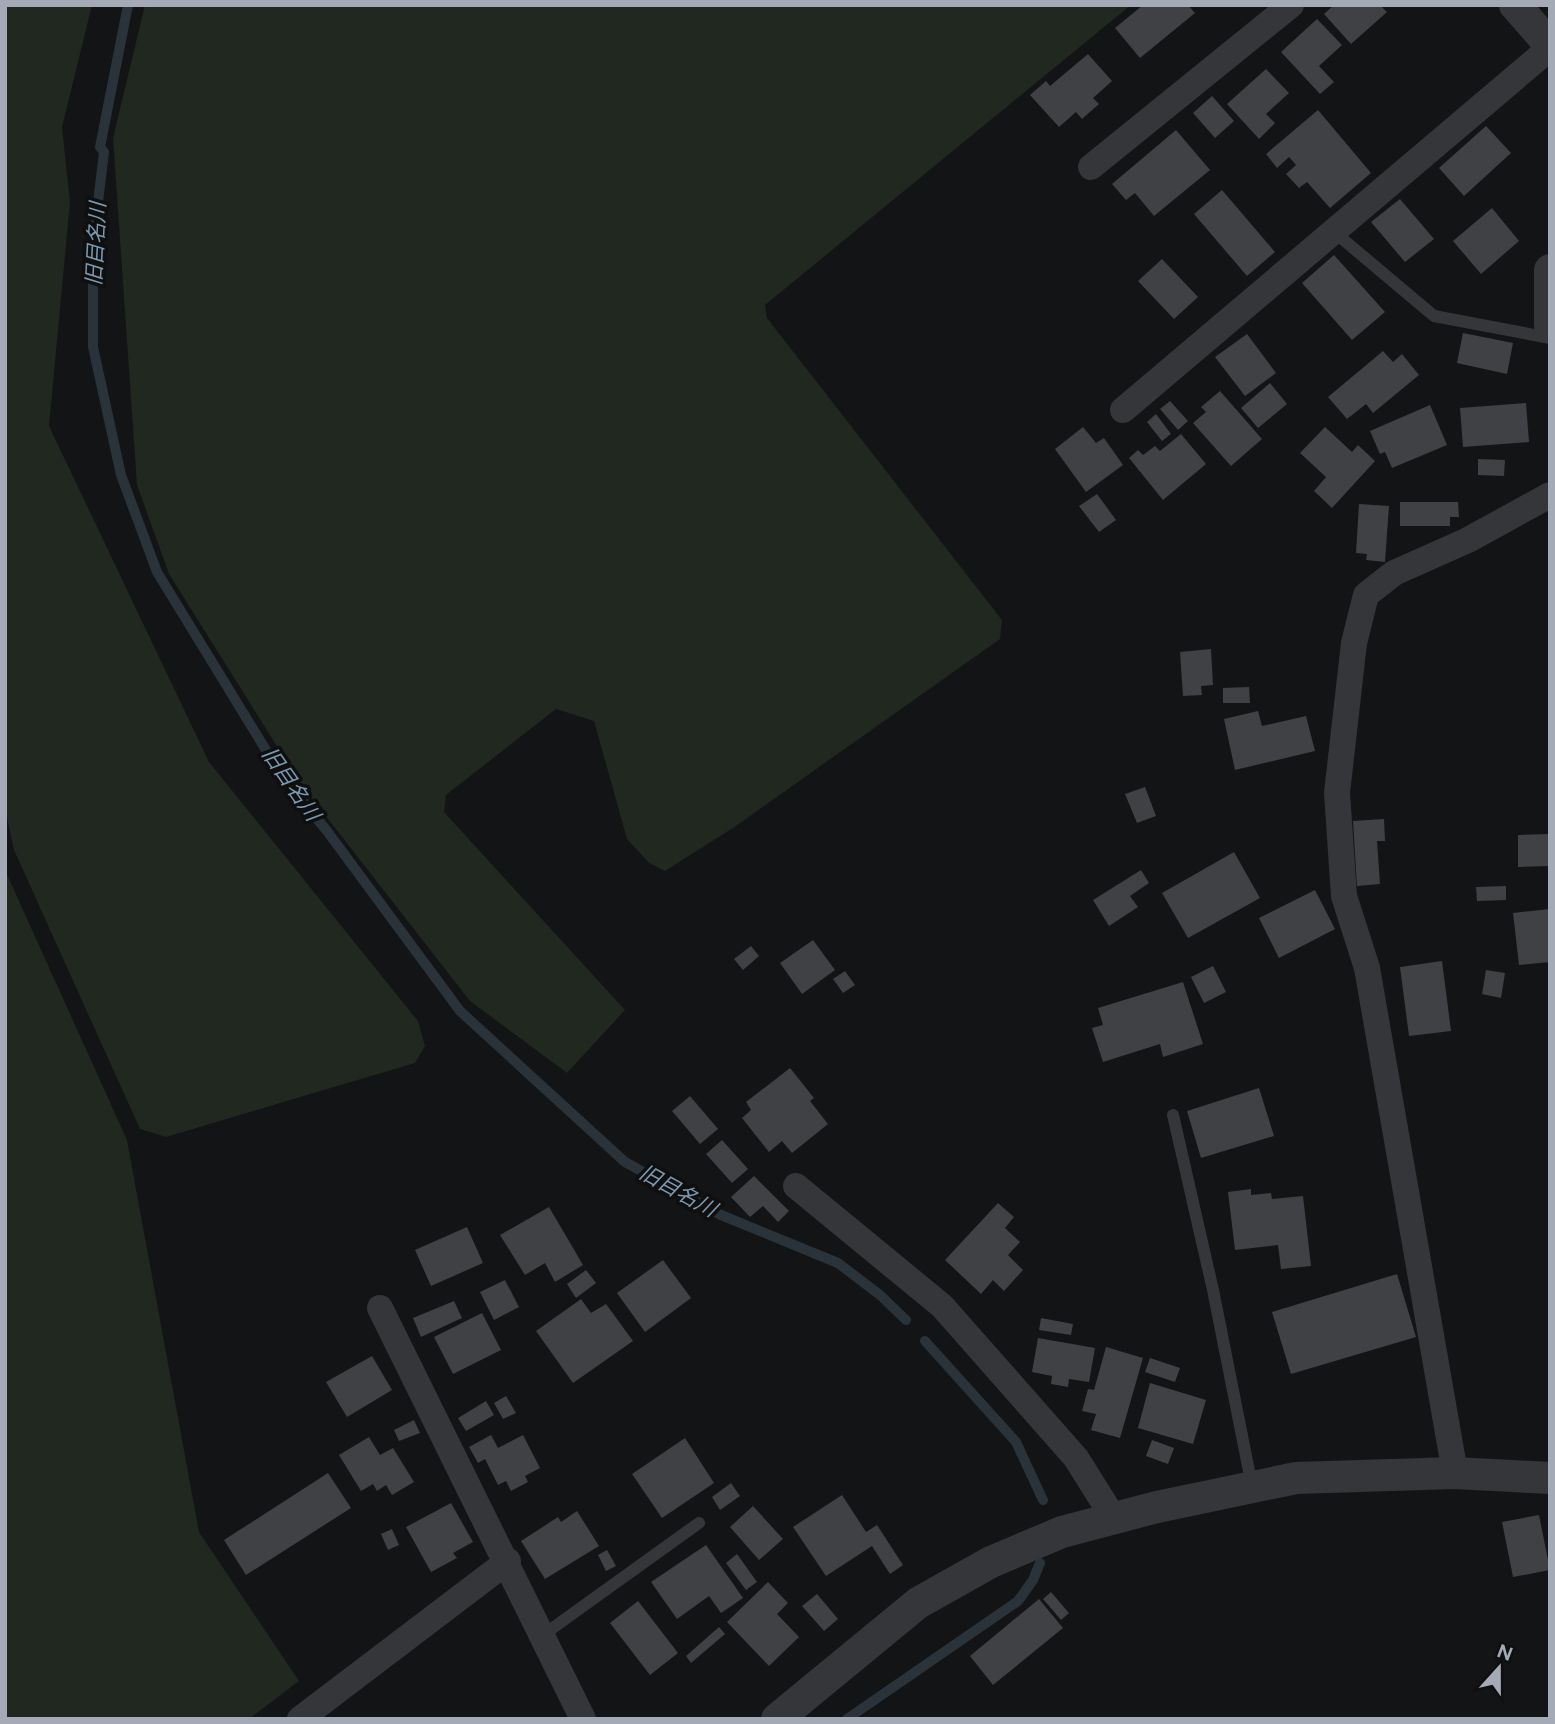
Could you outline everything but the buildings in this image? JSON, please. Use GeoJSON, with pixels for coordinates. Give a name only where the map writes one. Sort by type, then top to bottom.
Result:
{"type":"FeatureCollection","features":[{"type":"Feature","properties":{"kind":"street"},"geometry":{"type":"LineString","coordinates":[[1091,167],[1291,5]]}},
{"type":"Feature","properties":{"kind":"street"},"geometry":{"type":"LineString","coordinates":[[1123,410],[1550,46],[1515,5]]}},
{"type":"Feature","properties":{"kind":"street"},"geometry":{"type":"LineString","coordinates":[[1550,270],[1550,325]]}},
{"type":"Feature","properties":{"kind":"street"},"geometry":{"type":"LineString","coordinates":[[1455,1473],[1367,968],[1344,896],[1337,793],[1354,643],[1366,595],[1394,573],[1468,540],[1550,495]]}},
{"type":"Feature","properties":{"kind":"street"},"geometry":{"type":"LineString","coordinates":[[796,1186],[942,1306],[1076,1458],[1113,1517]]}},
{"type":"Feature","properties":{"kind":"street"},"geometry":{"type":"LineString","coordinates":[[380,1308],[508,1561],[583,1719]]}},
{"type":"Feature","properties":{"kind":"street"},"geometry":{"type":"LineString","coordinates":[[787,1716],[918,1603],[991,1562],[1062,1532],[1113,1517],[1296,1478],[1455,1473],[1550,1478]]}},
{"type":"Feature","properties":{"kind":"street"},"geometry":{"type":"LineString","coordinates":[[300,1719],[508,1561]]}},
{"type":"Feature","properties":{"kind":"lane"},"geometry":{"type":"LineString","coordinates":[[1333,231],[1434,316],[1550,338]]}},
{"type":"Feature","properties":{"kind":"lane"},"geometry":{"type":"LineString","coordinates":[[1173,1115],[1213,1290],[1252,1486]]}},
{"type":"Feature","properties":{"kind":"lane"},"geometry":{"type":"LineString","coordinates":[[543,1635],[699,1523]]}},
{"type":"Feature","properties":{"kind":"shaded area"},"geometry":{"type":"Polygon","coordinates":[[[5,5],[92,5],[62,127],[70,202],[49,426],[209,762],[418,1021],[425,1046],[415,1063],[166,1137],[140,1129],[14,850],[5,808],[5,5]]]}},
{"type":"Feature","properties":{"kind":"shaded area"},"geometry":{"type":"Polygon","coordinates":[[[145,5],[1131,5],[765,305],[767,318],[1002,620],[1000,639],[733,828],[665,871],[649,863],[627,839],[594,721],[556,709],[446,795],[444,812],[625,1010],[567,1073],[470,1001],[300,783],[169,574],[137,485],[113,138],[145,5]]]}},
{"type":"Feature","properties":{"kind":"shaded area"},"geometry":{"type":"Polygon","coordinates":[[[5,870],[127,1140],[199,1532],[299,1681],[249,1719],[5,1719],[5,870]]]}},
{"type":"Feature","properties":{"kind":"waterway","name":"旧目名川"},"geometry":{"type":"LineString","coordinates":[[128,5],[100,147],[104,152],[93,244],[93,347],[121,475],[157,572],[280,773],[327,831],[460,1011],[625,1162],[721,1215],[838,1263],[880,1295],[906,1320]]}},
{"type":"Feature","properties":{"kind":"waterway","name":"旧目名川"},"geometry":{"type":"LineString","coordinates":[[925,1341],[1016,1442],[1043,1500]]}},
{"type":"Feature","properties":{"kind":"waterway","name":"旧目名川"},"geometry":{"type":"LineString","coordinates":[[847,1719],[1018,1601],[1033,1580],[1040,1563]]}}]}
